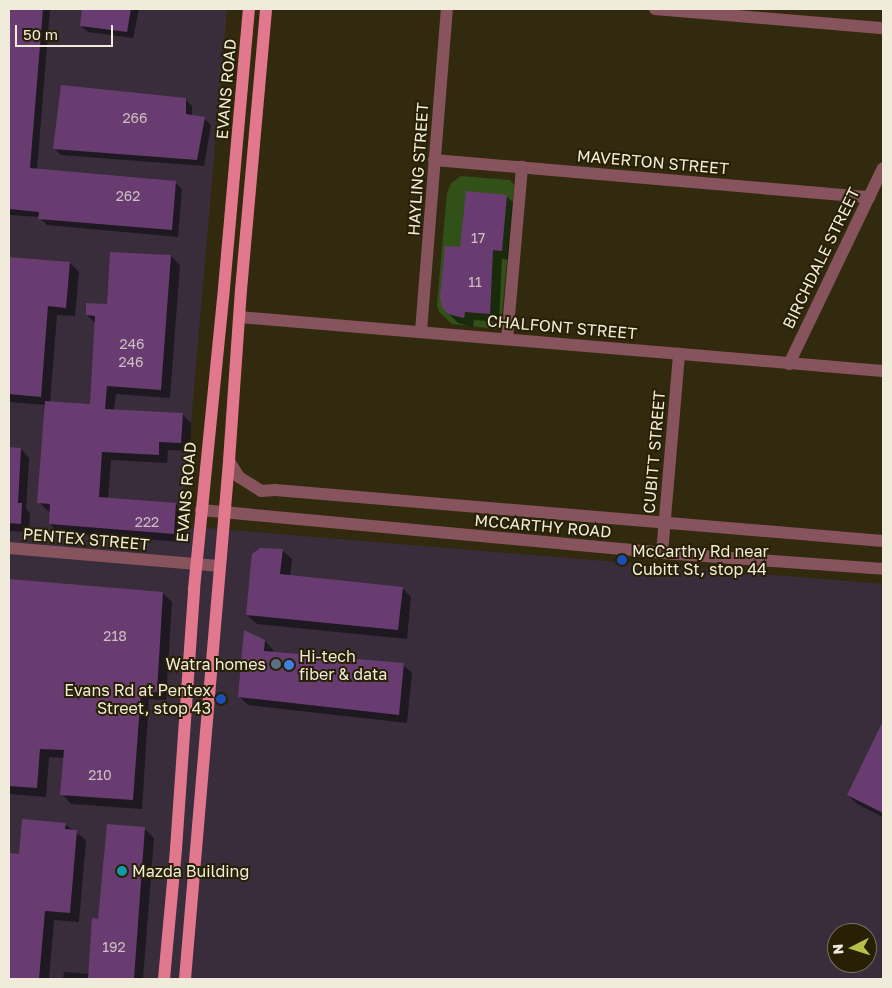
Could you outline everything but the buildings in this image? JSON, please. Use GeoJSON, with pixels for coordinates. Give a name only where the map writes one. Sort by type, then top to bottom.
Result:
{"type":"FeatureCollection","features":[{"type":"Feature","properties":{"kind":"main road","name":"EVANS ROAD"},"geometry":{"type":"LineString","coordinates":[[164,979],[176,849],[196,564],[224,288],[249,9]]}},
{"type":"Feature","properties":{"kind":"main road","name":"EVANS ROAD"},"geometry":{"type":"LineString","coordinates":[[185,979],[266,9]]}},
{"type":"Feature","properties":{"kind":"street","name":"HAYLING STREET"},"geometry":{"type":"LineString","coordinates":[[421,331],[447,9]]}},
{"type":"Feature","properties":{"kind":"street"},"geometry":{"type":"LineString","coordinates":[[655,9],[883,28]]}},
{"type":"Feature","properties":{"kind":"street","name":"MAVERTON STREET"},"geometry":{"type":"LineString","coordinates":[[434,160],[869,197]]}},
{"type":"Feature","properties":{"kind":"street"},"geometry":{"type":"LineString","coordinates":[[507,339],[522,167]]}},
{"type":"Feature","properties":{"kind":"street","name":"BIRCHDALE STREET"},"geometry":{"type":"LineString","coordinates":[[789,364],[883,168]]}},
{"type":"Feature","properties":{"kind":"street","name":"CHALFONT STREET"},"geometry":{"type":"LineString","coordinates":[[239,317],[421,331],[883,372]]}},
{"type":"Feature","properties":{"kind":"street","name":"CUBITT STREET"},"geometry":{"type":"LineString","coordinates":[[662,552],[679,354]]}},
{"type":"Feature","properties":{"kind":"street","name":"MCCARTHY ROAD"},"geometry":{"type":"LineString","coordinates":[[229,461],[239,476],[261,491],[275,490],[883,541]]}},
{"type":"Feature","properties":{"kind":"street","name":"MCCARTHY ROAD"},"geometry":{"type":"LineString","coordinates":[[201,510],[662,552],[883,569]]}},
{"type":"Feature","properties":{"kind":"street","name":"PENTEX STREET"},"geometry":{"type":"LineString","coordinates":[[9,548],[220,566]]}},
{"type":"Feature","properties":{"kind":"shaded area"},"geometry":{"type":"Polygon","coordinates":[[[9,9],[227,9],[182,526],[883,584],[883,979],[9,979],[9,9]]]}},
{"type":"Feature","properties":{"kind":"green space"},"geometry":{"type":"Polygon","coordinates":[[[461,176],[510,180],[514,185],[501,325],[497,329],[452,324],[439,312],[437,304],[447,193],[451,183],[461,176]]]}},
{"type":"Feature","properties":{"kind":"place","name":"McCarthy Rd near Cubitt St, stop 44"},"geometry":{"type":"Point","coordinates":[622,560]}},
{"type":"Feature","properties":{"kind":"place","name":"Watra homes"},"geometry":{"type":"Point","coordinates":[276,664]}},
{"type":"Feature","properties":{"kind":"place","name":"Hi-tech fiber & data"},"geometry":{"type":"Point","coordinates":[289,665]}},
{"type":"Feature","properties":{"kind":"place","name":"Evans Rd at Pentex Street, stop 43"},"geometry":{"type":"Point","coordinates":[221,699]}},
{"type":"Feature","properties":{"kind":"place","name":"Mazda Building"},"geometry":{"type":"Point","coordinates":[122,871]}}]}
